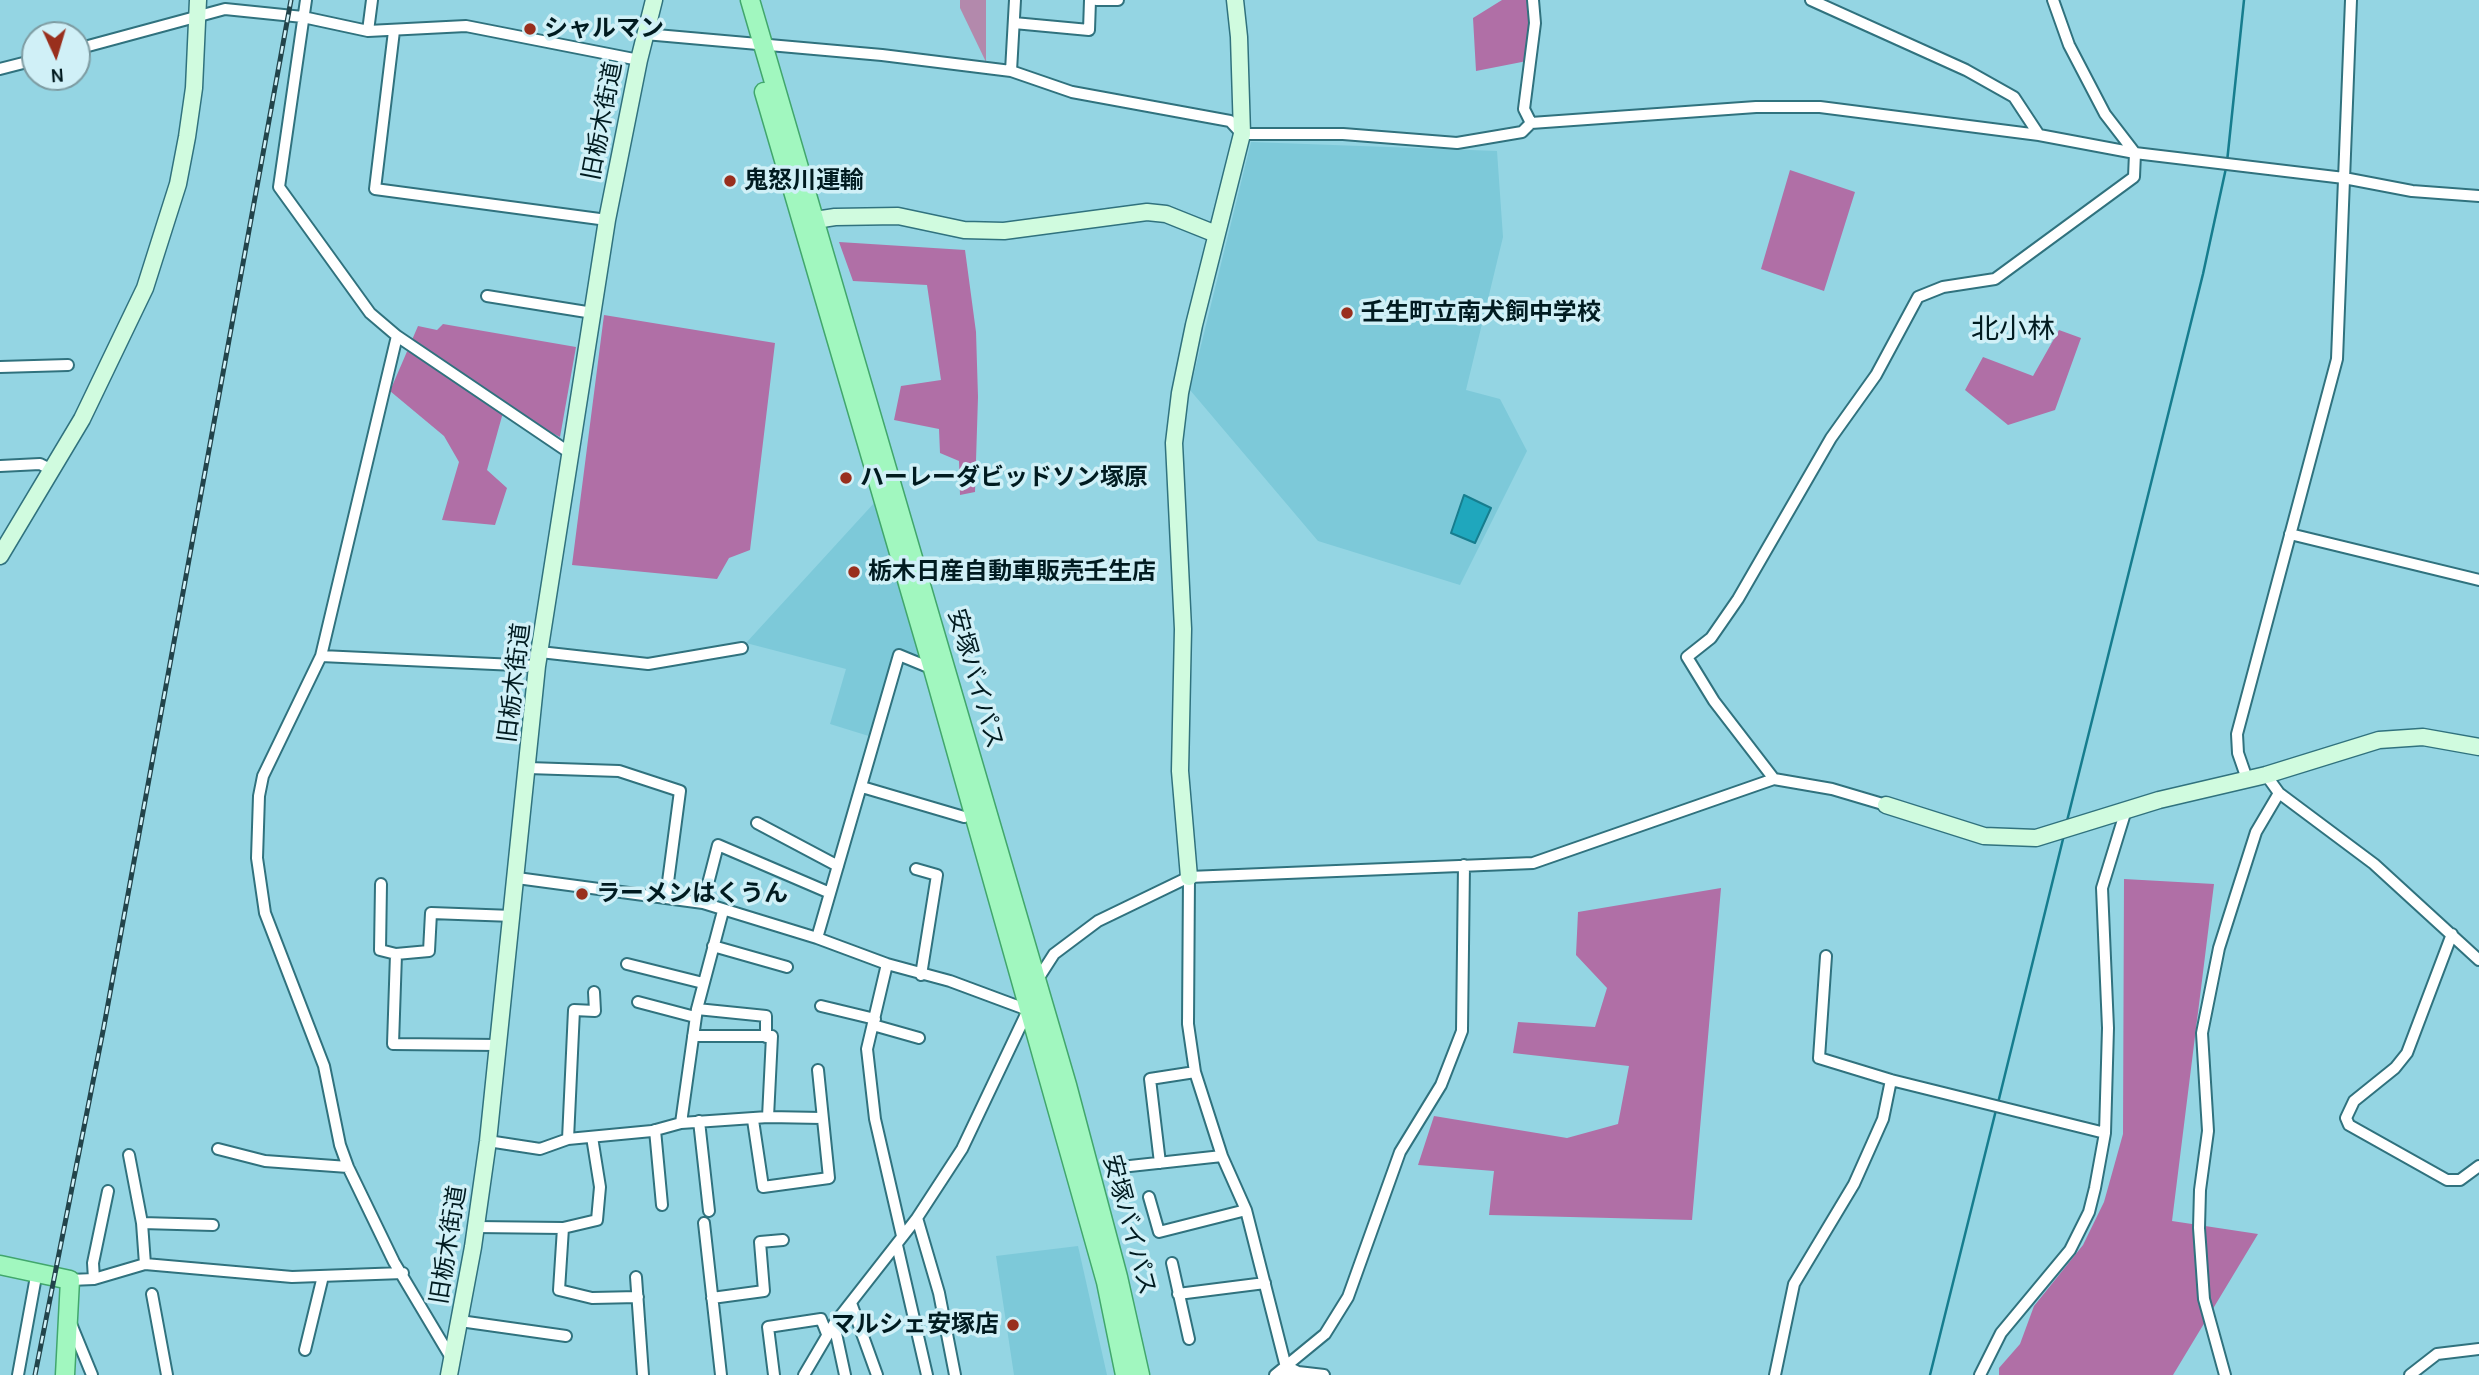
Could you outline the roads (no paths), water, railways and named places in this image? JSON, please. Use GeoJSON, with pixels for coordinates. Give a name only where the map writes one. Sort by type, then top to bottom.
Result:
{"type":"FeatureCollection","features":[{"type":"Feature","properties":{"kind":"main road","name":"安塚バイパス"},"geometry":{"type":"LineString","coordinates":[[737,0],[756,44],[1036,980],[1118,1277],[1140,1375]]}},
{"type":"Feature","properties":{"kind":"main road","name":"安塚バイパス"},"geometry":{"type":"LineString","coordinates":[[750,0],[756,44]]}},
{"type":"Feature","properties":{"kind":"main road","name":"安塚バイパス"},"geometry":{"type":"LineString","coordinates":[[808,221],[1106,1282],[1125,1375]]}},
{"type":"Feature","properties":{"kind":"main road"},"geometry":{"type":"LineString","coordinates":[[0,1265],[70,1280],[66,1316],[65,1375]]}},
{"type":"Feature","properties":{"kind":"street"},"geometry":{"type":"LineString","coordinates":[[306,0],[279,187],[370,313],[397,336],[570,453]]}},
{"type":"Feature","properties":{"kind":"street"},"geometry":{"type":"LineString","coordinates":[[368,31],[372,0]]}},
{"type":"Feature","properties":{"kind":"street","name":"旧栃木街道"},"geometry":{"type":"LineString","coordinates":[[451,1368],[488,1141],[538,659],[607,220],[639,60],[654,0]]}},
{"type":"Feature","properties":{"kind":"street"},"geometry":{"type":"LineString","coordinates":[[1010,71],[1015,0]]}},
{"type":"Feature","properties":{"kind":"street"},"geometry":{"type":"LineString","coordinates":[[1014,23],[1089,30],[1090,0]]}},
{"type":"Feature","properties":{"kind":"street"},"geometry":{"type":"LineString","coordinates":[[1096,0],[1118,0]]}},
{"type":"Feature","properties":{"kind":"street"},"geometry":{"type":"LineString","coordinates":[[1235,0],[1242,134],[1181,386],[1174,443],[1183,629],[1180,771],[1189,877],[1188,1024],[1195,1072],[1222,1156],[1245,1210],[1287,1370]]}},
{"type":"Feature","properties":{"kind":"street"},"geometry":{"type":"LineString","coordinates":[[1531,124],[1524,109],[1535,23],[1533,0]]}},
{"type":"Feature","properties":{"kind":"street"},"geometry":{"type":"LineString","coordinates":[[1811,0],[1966,70],[2014,97],[2039,135]]}},
{"type":"Feature","properties":{"kind":"street"},"geometry":{"type":"LineString","coordinates":[[1773,779],[1714,701],[1686,657],[1711,638],[1738,599],[1831,438],[1876,375],[1918,297],[1943,287],[1995,279],[2134,177],[2135,153],[2105,114],[2069,45],[2053,0]]}},
{"type":"Feature","properties":{"kind":"street"},"geometry":{"type":"LineString","coordinates":[[2247,779],[2238,753],[2237,734],[2337,359],[2351,0]]}},
{"type":"Feature","properties":{"kind":"street"},"geometry":{"type":"LineString","coordinates":[[0,556],[52,470],[120,345],[145,288],[165,232],[178,184],[189,125],[198,8]]}},
{"type":"Feature","properties":{"kind":"street"},"geometry":{"type":"LineString","coordinates":[[91,44],[198,8],[303,17],[368,31],[467,26],[639,60]]}},
{"type":"Feature","properties":{"kind":"street"},"geometry":{"type":"LineString","coordinates":[[394,31],[375,190],[607,220]]}},
{"type":"Feature","properties":{"kind":"street"},"geometry":{"type":"LineString","coordinates":[[645,34],[882,55],[1010,71],[1072,92],[1230,121],[1242,134],[1343,134],[1457,143],[1522,132],[1531,124],[1756,107],[1820,107],[2039,135],[2135,153],[2344,178],[2413,191],[2479,196]]}},
{"type":"Feature","properties":{"kind":"street"},"geometry":{"type":"LineString","coordinates":[[0,69],[21,64]]}},
{"type":"Feature","properties":{"kind":"street"},"geometry":{"type":"LineString","coordinates":[[808,221],[898,216],[964,230],[993,232],[1147,212],[1166,214],[1216,234]]}},
{"type":"Feature","properties":{"kind":"street"},"geometry":{"type":"LineString","coordinates":[[487,296],[593,313]]}},
{"type":"Feature","properties":{"kind":"street"},"geometry":{"type":"LineString","coordinates":[[397,336],[321,656],[263,776],[259,796],[257,858],[263,905],[324,1066],[340,1145],[348,1167],[394,1262],[403,1273],[451,1368]]}},
{"type":"Feature","properties":{"kind":"street"},"geometry":{"type":"LineString","coordinates":[[0,367],[68,365]]}},
{"type":"Feature","properties":{"kind":"street"},"geometry":{"type":"LineString","coordinates":[[0,466],[40,464],[52,470]]}},
{"type":"Feature","properties":{"kind":"street"},"geometry":{"type":"LineString","coordinates":[[2290,534],[2479,580]]}},
{"type":"Feature","properties":{"kind":"street"},"geometry":{"type":"LineString","coordinates":[[321,656],[538,659],[648,664],[742,648]]}},
{"type":"Feature","properties":{"kind":"street"},"geometry":{"type":"LineString","coordinates":[[817,938],[899,655],[933,668]]}},
{"type":"Feature","properties":{"kind":"street"},"geometry":{"type":"LineString","coordinates":[[804,1375],[827,1334],[917,1218],[962,1149],[1028,1010],[1036,980],[1054,954],[1098,921],[1189,877],[1540,861],[1773,779],[1832,789],[1964,831],[2020,839],[2049,836],[2126,810],[2266,775],[2379,740],[2423,737],[2479,747]]}},
{"type":"Feature","properties":{"kind":"street"},"geometry":{"type":"LineString","coordinates":[[528,768],[619,771],[680,791],[666,897]]}},
{"type":"Feature","properties":{"kind":"street"},"geometry":{"type":"LineString","coordinates":[[2266,775],[2279,793],[2374,864],[2479,959]]}},
{"type":"Feature","properties":{"kind":"street"},"geometry":{"type":"LineString","coordinates":[[862,787],[964,817]]}},
{"type":"Feature","properties":{"kind":"street"},"geometry":{"type":"LineString","coordinates":[[2225,1375],[2204,1299],[2200,1190],[2208,1131],[2202,1033],[2219,948],[2256,832],[2279,793]]}},
{"type":"Feature","properties":{"kind":"street"},"geometry":{"type":"LineString","coordinates":[[1980,1375],[2001,1333],[2070,1250],[2083,1226],[2095,1188],[2105,1133],[2108,1028],[2102,888],[2126,810]]}},
{"type":"Feature","properties":{"kind":"street"},"geometry":{"type":"LineString","coordinates":[[757,823],[838,866]]}},
{"type":"Feature","properties":{"kind":"street"},"geometry":{"type":"LineString","coordinates":[[703,903],[718,845],[830,893]]}},
{"type":"Feature","properties":{"kind":"street"},"geometry":{"type":"LineString","coordinates":[[1275,1375],[1287,1370],[1325,1334],[1348,1297],[1400,1152],[1441,1085],[1462,1031],[1464,865]]}},
{"type":"Feature","properties":{"kind":"street"},"geometry":{"type":"LineString","coordinates":[[916,869],[937,875],[921,975]]}},
{"type":"Feature","properties":{"kind":"street"},"geometry":{"type":"LineString","coordinates":[[517,878],[703,903],[817,938],[921,975],[950,981],[1028,1010]]}},
{"type":"Feature","properties":{"kind":"street"},"geometry":{"type":"LineString","coordinates":[[382,884],[380,950],[396,954],[429,951],[431,913],[513,916]]}},
{"type":"Feature","properties":{"kind":"street"},"geometry":{"type":"LineString","coordinates":[[681,1123],[696,1013],[723,911]]}},
{"type":"Feature","properties":{"kind":"street"},"geometry":{"type":"LineString","coordinates":[[2452,934],[2407,1053],[2395,1068],[2354,1101],[2346,1118],[2349,1125],[2447,1180],[2460,1180],[2479,1166]]}},
{"type":"Feature","properties":{"kind":"street"},"geometry":{"type":"LineString","coordinates":[[713,946],[787,967]]}},
{"type":"Feature","properties":{"kind":"street"},"geometry":{"type":"LineString","coordinates":[[396,954],[393,1044],[498,1045]]}},
{"type":"Feature","properties":{"kind":"street"},"geometry":{"type":"LineString","coordinates":[[1826,956],[1819,1058],[1891,1080],[2105,1133]]}},
{"type":"Feature","properties":{"kind":"street"},"geometry":{"type":"LineString","coordinates":[[627,964],[704,983]]}},
{"type":"Feature","properties":{"kind":"street"},"geometry":{"type":"LineString","coordinates":[[887,964],[867,1049],[876,1119],[927,1375]]}},
{"type":"Feature","properties":{"kind":"street"},"geometry":{"type":"LineString","coordinates":[[568,1139],[574,1010],[595,1012],[594,992]]}},
{"type":"Feature","properties":{"kind":"street"},"geometry":{"type":"LineString","coordinates":[[638,1002],[696,1013],[766,1016],[766,1037]]}},
{"type":"Feature","properties":{"kind":"street"},"geometry":{"type":"LineString","coordinates":[[821,1006],[919,1038]]}},
{"type":"Feature","properties":{"kind":"street"},"geometry":{"type":"LineString","coordinates":[[693,1036],[772,1036],[768,1117]]}},
{"type":"Feature","properties":{"kind":"street"},"geometry":{"type":"LineString","coordinates":[[753,1120],[763,1187],[829,1178],[818,1070]]}},
{"type":"Feature","properties":{"kind":"street"},"geometry":{"type":"LineString","coordinates":[[1160,1163],[1150,1079],[1195,1072]]}},
{"type":"Feature","properties":{"kind":"street"},"geometry":{"type":"LineString","coordinates":[[1775,1375],[1794,1284],[1854,1184],[1883,1119],[1891,1080]]}},
{"type":"Feature","properties":{"kind":"street"},"geometry":{"type":"LineString","coordinates":[[488,1141],[540,1149],[568,1139],[656,1130],[699,1121],[753,1120],[768,1117],[822,1118]]}},
{"type":"Feature","properties":{"kind":"street"},"geometry":{"type":"LineString","coordinates":[[699,1121],[709,1211]]}},
{"type":"Feature","properties":{"kind":"street"},"geometry":{"type":"LineString","coordinates":[[656,1130],[662,1205]]}},
{"type":"Feature","properties":{"kind":"street"},"geometry":{"type":"LineString","coordinates":[[476,1227],[563,1227],[597,1220],[600,1187],[592,1137]]}},
{"type":"Feature","properties":{"kind":"street"},"geometry":{"type":"LineString","coordinates":[[218,1149],[265,1161],[348,1167]]}},
{"type":"Feature","properties":{"kind":"street"},"geometry":{"type":"LineString","coordinates":[[129,1154],[142,1223],[145,1264]]}},
{"type":"Feature","properties":{"kind":"street"},"geometry":{"type":"LineString","coordinates":[[1130,1166],[1222,1156]]}},
{"type":"Feature","properties":{"kind":"street"},"geometry":{"type":"LineString","coordinates":[[94,1279],[93,1263],[108,1191]]}},
{"type":"Feature","properties":{"kind":"street"},"geometry":{"type":"LineString","coordinates":[[1149,1197],[1159,1232],[1245,1210]]}},
{"type":"Feature","properties":{"kind":"street"},"geometry":{"type":"LineString","coordinates":[[917,1218],[939,1293],[956,1375]]}},
{"type":"Feature","properties":{"kind":"street"},"geometry":{"type":"LineString","coordinates":[[142,1223],[213,1225]]}},
{"type":"Feature","properties":{"kind":"street"},"geometry":{"type":"LineString","coordinates":[[704,1223],[720,1375]]}},
{"type":"Feature","properties":{"kind":"street"},"geometry":{"type":"LineString","coordinates":[[563,1227],[559,1290],[592,1298],[638,1297]]}},
{"type":"Feature","properties":{"kind":"street"},"geometry":{"type":"LineString","coordinates":[[712,1298],[764,1291],[760,1242],[783,1240]]}},
{"type":"Feature","properties":{"kind":"street"},"geometry":{"type":"LineString","coordinates":[[1172,1263],[1189,1339]]}},
{"type":"Feature","properties":{"kind":"street"},"geometry":{"type":"LineString","coordinates":[[70,1280],[94,1279],[145,1264],[292,1278],[403,1273]]}},
{"type":"Feature","properties":{"kind":"street"},"geometry":{"type":"LineString","coordinates":[[18,1375],[37,1272]]}},
{"type":"Feature","properties":{"kind":"street"},"geometry":{"type":"LineString","coordinates":[[305,1350],[323,1276]]}},
{"type":"Feature","properties":{"kind":"street"},"geometry":{"type":"LineString","coordinates":[[636,1276],[643,1375]]}},
{"type":"Feature","properties":{"kind":"street"},"geometry":{"type":"LineString","coordinates":[[1178,1294],[1265,1283]]}},
{"type":"Feature","properties":{"kind":"street"},"geometry":{"type":"LineString","coordinates":[[152,1294],[167,1375]]}},
{"type":"Feature","properties":{"kind":"street"},"geometry":{"type":"LineString","coordinates":[[851,1303],[877,1375]]}},
{"type":"Feature","properties":{"kind":"street"},"geometry":{"type":"LineString","coordinates":[[66,1316],[74,1326],[92,1375]]}},
{"type":"Feature","properties":{"kind":"street"},"geometry":{"type":"LineString","coordinates":[[774,1375],[768,1327],[821,1320],[827,1334]]}},
{"type":"Feature","properties":{"kind":"street"},"geometry":{"type":"LineString","coordinates":[[460,1321],[566,1336]]}},
{"type":"Feature","properties":{"kind":"street"},"geometry":{"type":"LineString","coordinates":[[834,1324],[845,1375]]}},
{"type":"Feature","properties":{"kind":"street"},"geometry":{"type":"LineString","coordinates":[[2410,1375],[2437,1354],[2479,1349]]}},
{"type":"Feature","properties":{"kind":"street"},"geometry":{"type":"LineString","coordinates":[[1287,1370],[1324,1375]]}},
{"type":"Feature","properties":{"kind":"waterway"},"geometry":{"type":"LineString","coordinates":[[2227,162],[2244,0]]}},
{"type":"Feature","properties":{"kind":"waterway"},"geometry":{"type":"LineString","coordinates":[[2067,821],[2203,274],[2226,168]]}},
{"type":"Feature","properties":{"kind":"waterway"},"geometry":{"type":"LineString","coordinates":[[1998,1103],[2064,835]]}},
{"type":"Feature","properties":{"kind":"waterway"},"geometry":{"type":"LineString","coordinates":[[1930,1375],[1996,1110]]}},
{"type":"Feature","properties":{"kind":"railway"},"geometry":{"type":"LineString","coordinates":[[35,1375],[104,1026],[291,0]]}},
{"type":"Feature","properties":{"kind":"place","name":"シャルマン"},"geometry":{"type":"Point","coordinates":[530,29]}},
{"type":"Feature","properties":{"kind":"place","name":"鬼怒川運輸"},"geometry":{"type":"Point","coordinates":[730,181]}},
{"type":"Feature","properties":{"kind":"place","name":"壬生町立南犬飼中学校"},"geometry":{"type":"Point","coordinates":[1347,313]}},
{"type":"Feature","properties":{"kind":"place","name":"ハーレーダビッドソン塚原"},"geometry":{"type":"Point","coordinates":[846,478]}},
{"type":"Feature","properties":{"kind":"place","name":"栃木日産自動車販売壬生店"},"geometry":{"type":"Point","coordinates":[854,572]}},
{"type":"Feature","properties":{"kind":"place","name":"ラーメンはくうん"},"geometry":{"type":"Point","coordinates":[582,894]}},
{"type":"Feature","properties":{"kind":"place","name":"マルシェ安塚店"},"geometry":{"type":"Point","coordinates":[1013,1325]}},
{"type":"Feature","properties":{"kind":"district","name":"北小林"},"geometry":{"type":"Point","coordinates":[2013,330]}}]}
